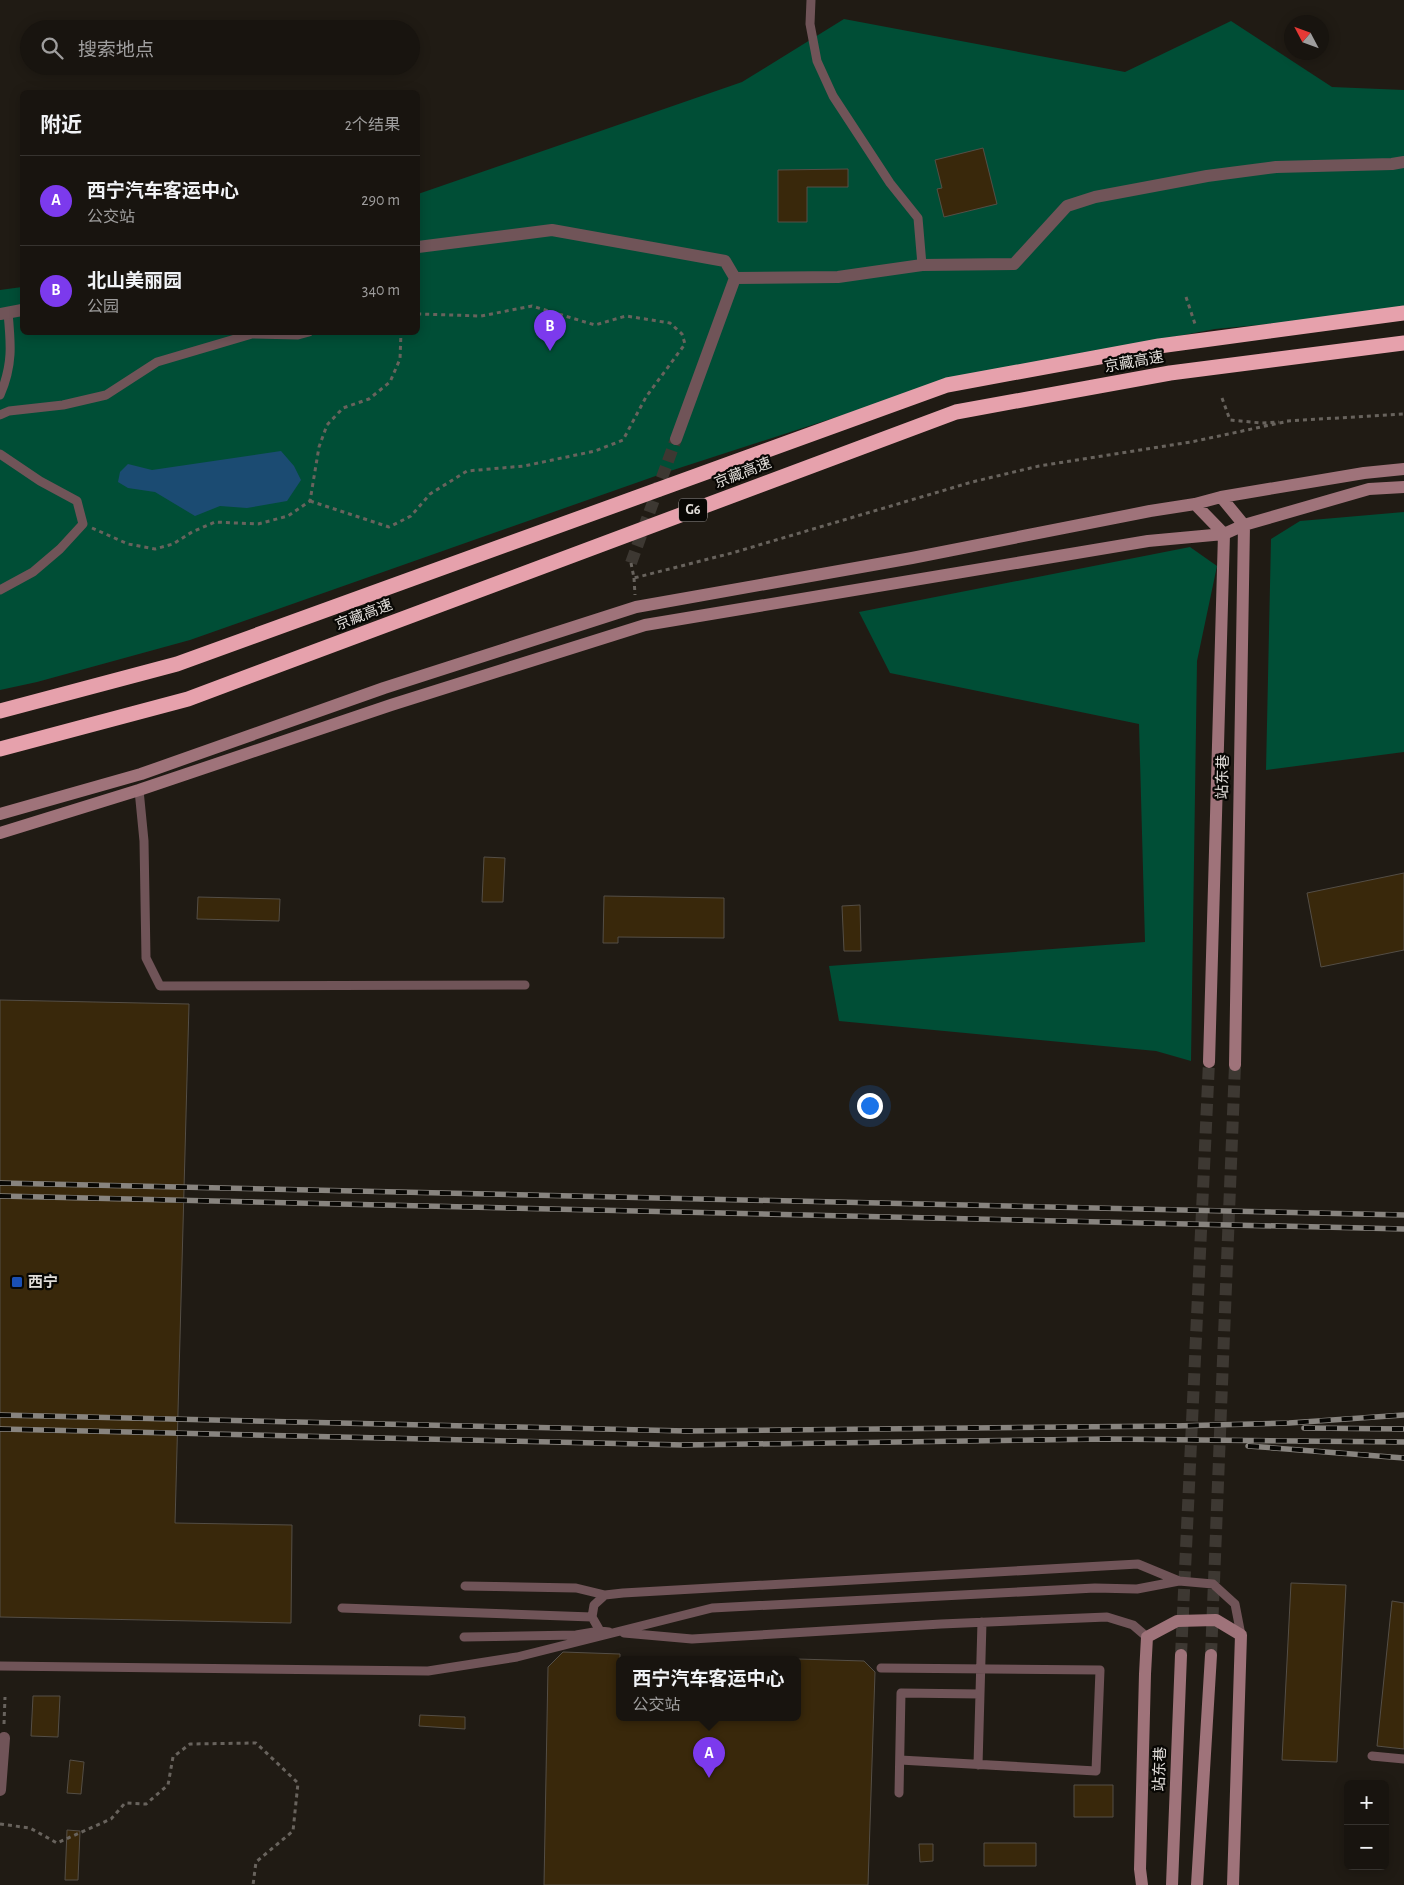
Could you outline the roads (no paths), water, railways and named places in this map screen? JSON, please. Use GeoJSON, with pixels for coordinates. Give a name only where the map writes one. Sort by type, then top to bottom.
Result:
{"type":"FeatureCollection","features":[{"type":"Feature","properties":{"kind":"highway","name":"京藏高速"},"geometry":{"type":"LineString","coordinates":[[0,711],[177,664],[947,385],[1159,346],[1404,313]]}},
{"type":"Feature","properties":{"kind":"highway","name":"京藏高速"},"geometry":{"type":"LineString","coordinates":[[0,750],[188,699],[956,412],[1170,373],[1404,343]]}},
{"type":"Feature","properties":{"kind":"main road"},"geometry":{"type":"LineString","coordinates":[[0,814],[141,774],[384,688],[636,607],[912,558],[1150,511],[1195,504],[1221,497],[1364,473],[1404,469]]}},
{"type":"Feature","properties":{"kind":"main road"},"geometry":{"type":"LineString","coordinates":[[0,833],[139,790],[392,705],[645,625],[1148,541],[1224,534],[1244,525],[1369,489],[1404,486]]}},
{"type":"Feature","properties":{"kind":"main road"},"geometry":{"type":"LineString","coordinates":[[1221,497],[1244,525]]}},
{"type":"Feature","properties":{"kind":"main road"},"geometry":{"type":"LineString","coordinates":[[1195,504],[1224,534]]}},
{"type":"Feature","properties":{"kind":"main road","name":"站东巷"},"geometry":{"type":"LineString","coordinates":[[1235,1065],[1244,525]]}},
{"type":"Feature","properties":{"kind":"main road","name":"站东巷"},"geometry":{"type":"LineString","coordinates":[[1208,1062],[1224,534]]}},
{"type":"Feature","properties":{"kind":"main road"},"geometry":{"type":"LineString","coordinates":[[1142,1885],[1140,1869],[1147,1637],[1177,1621],[1216,1620],[1241,1635],[1233,1885]]}},
{"type":"Feature","properties":{"kind":"main road","name":"站东巷"},"geometry":{"type":"LineString","coordinates":[[1172,1885],[1181,1655]]}},
{"type":"Feature","properties":{"kind":"main road"},"geometry":{"type":"LineString","coordinates":[[1197,1885],[1211,1655]]}},
{"type":"Feature","properties":{"kind":"street"},"geometry":{"type":"LineString","coordinates":[[735,278],[838,277],[922,266],[1014,264],[1067,206],[1095,197],[1207,176],[1276,167],[1392,164],[1404,162]]}},
{"type":"Feature","properties":{"kind":"street"},"geometry":{"type":"LineString","coordinates":[[420,247],[552,230],[725,261],[735,278]]}},
{"type":"Feature","properties":{"kind":"street"},"geometry":{"type":"LineString","coordinates":[[676,439],[735,278]]}},
{"type":"Feature","properties":{"kind":"street"},"geometry":{"type":"LineString","coordinates":[[4,314],[20,310]]}},
{"type":"Feature","properties":{"kind":"street"},"geometry":{"type":"LineString","coordinates":[[0,1790],[4,1738]]}},
{"type":"Feature","properties":{"kind":"lane"},"geometry":{"type":"LineString","coordinates":[[811,0],[810,24],[817,60],[833,96],[890,183],[918,218],[922,266]]}},
{"type":"Feature","properties":{"kind":"lane"},"geometry":{"type":"LineString","coordinates":[[0,395],[12,351],[4,314]]}},
{"type":"Feature","properties":{"kind":"lane"},"geometry":{"type":"LineString","coordinates":[[0,415],[9,411],[63,405],[106,396],[157,362],[249,335]]}},
{"type":"Feature","properties":{"kind":"lane"},"geometry":{"type":"LineString","coordinates":[[0,454],[40,481],[77,501],[82,524],[60,549],[33,572],[0,590]]}},
{"type":"Feature","properties":{"kind":"lane"},"geometry":{"type":"LineString","coordinates":[[139,790],[144,841],[146,958],[160,986],[525,985]]}},
{"type":"Feature","properties":{"kind":"lane"},"geometry":{"type":"LineString","coordinates":[[465,1586],[576,1588],[605,1595],[1138,1564],[1179,1581]]}},
{"type":"Feature","properties":{"kind":"lane"},"geometry":{"type":"LineString","coordinates":[[0,1666],[428,1671],[517,1657],[712,1608],[1095,1588],[1137,1589],[1179,1581],[1213,1584],[1235,1604],[1241,1635]]}},
{"type":"Feature","properties":{"kind":"lane"},"geometry":{"type":"LineString","coordinates":[[600,1631],[592,1617],[594,1605],[605,1595]]}},
{"type":"Feature","properties":{"kind":"lane"},"geometry":{"type":"LineString","coordinates":[[342,1608],[592,1617]]}},
{"type":"Feature","properties":{"kind":"lane"},"geometry":{"type":"LineString","coordinates":[[464,1637],[576,1635],[600,1631],[692,1639],[982,1622],[1107,1617],[1133,1625],[1147,1637]]}},
{"type":"Feature","properties":{"kind":"lane"},"geometry":{"type":"LineString","coordinates":[[978,1764],[982,1622]]}},
{"type":"Feature","properties":{"kind":"lane"},"geometry":{"type":"LineString","coordinates":[[881,1668],[1100,1670],[1096,1771],[900,1760]]}},
{"type":"Feature","properties":{"kind":"lane"},"geometry":{"type":"LineString","coordinates":[[899,1793],[901,1693],[980,1694]]}},
{"type":"Feature","properties":{"kind":"lane"},"geometry":{"type":"LineString","coordinates":[[1372,1756],[1404,1759]]}},
{"type":"Feature","properties":{"kind":"water"},"geometry":{"type":"Polygon","coordinates":[[[281,451],[294,466],[301,480],[287,501],[247,508],[220,506],[195,516],[155,492],[128,488],[118,482],[120,472],[128,464],[152,470],[281,451]]]}},
{"type":"Feature","properties":{"kind":"tunnel"},"geometry":{"type":"LineString","coordinates":[[631,563],[676,439]]}},
{"type":"Feature","properties":{"kind":"tunnel"},"geometry":{"type":"LineString","coordinates":[[1181,1655],[1209,1062]]}},
{"type":"Feature","properties":{"kind":"tunnel"},"geometry":{"type":"LineString","coordinates":[[1211,1655],[1235,1065]]}},
{"type":"Feature","properties":{"kind":"railway"},"geometry":{"type":"LineString","coordinates":[[0,1183],[1404,1215]]}},
{"type":"Feature","properties":{"kind":"railway"},"geometry":{"type":"LineString","coordinates":[[0,1196],[1404,1229]]}},
{"type":"Feature","properties":{"kind":"railway"},"geometry":{"type":"LineString","coordinates":[[0,1415],[686,1431],[1174,1426],[1289,1423],[1404,1415]]}},
{"type":"Feature","properties":{"kind":"railway"},"geometry":{"type":"LineString","coordinates":[[1304,1428],[1404,1429]]}},
{"type":"Feature","properties":{"kind":"railway"},"geometry":{"type":"LineString","coordinates":[[0,1429],[684,1445],[1107,1439],[1404,1442]]}},
{"type":"Feature","properties":{"kind":"railway"},"geometry":{"type":"LineString","coordinates":[[1248,1446],[1404,1458]]}},
{"type":"Feature","properties":{"kind":"place","name":"北山美丽园"},"geometry":{"type":"Point","coordinates":[550,351]}},
{"type":"Feature","properties":{"kind":"place","name":"西宁"},"geometry":{"type":"Point","coordinates":[17,1282]}},
{"type":"Feature","properties":{"kind":"place","name":"西宁汽车客运中心"},"geometry":{"type":"Point","coordinates":[709,1778]}}]}
